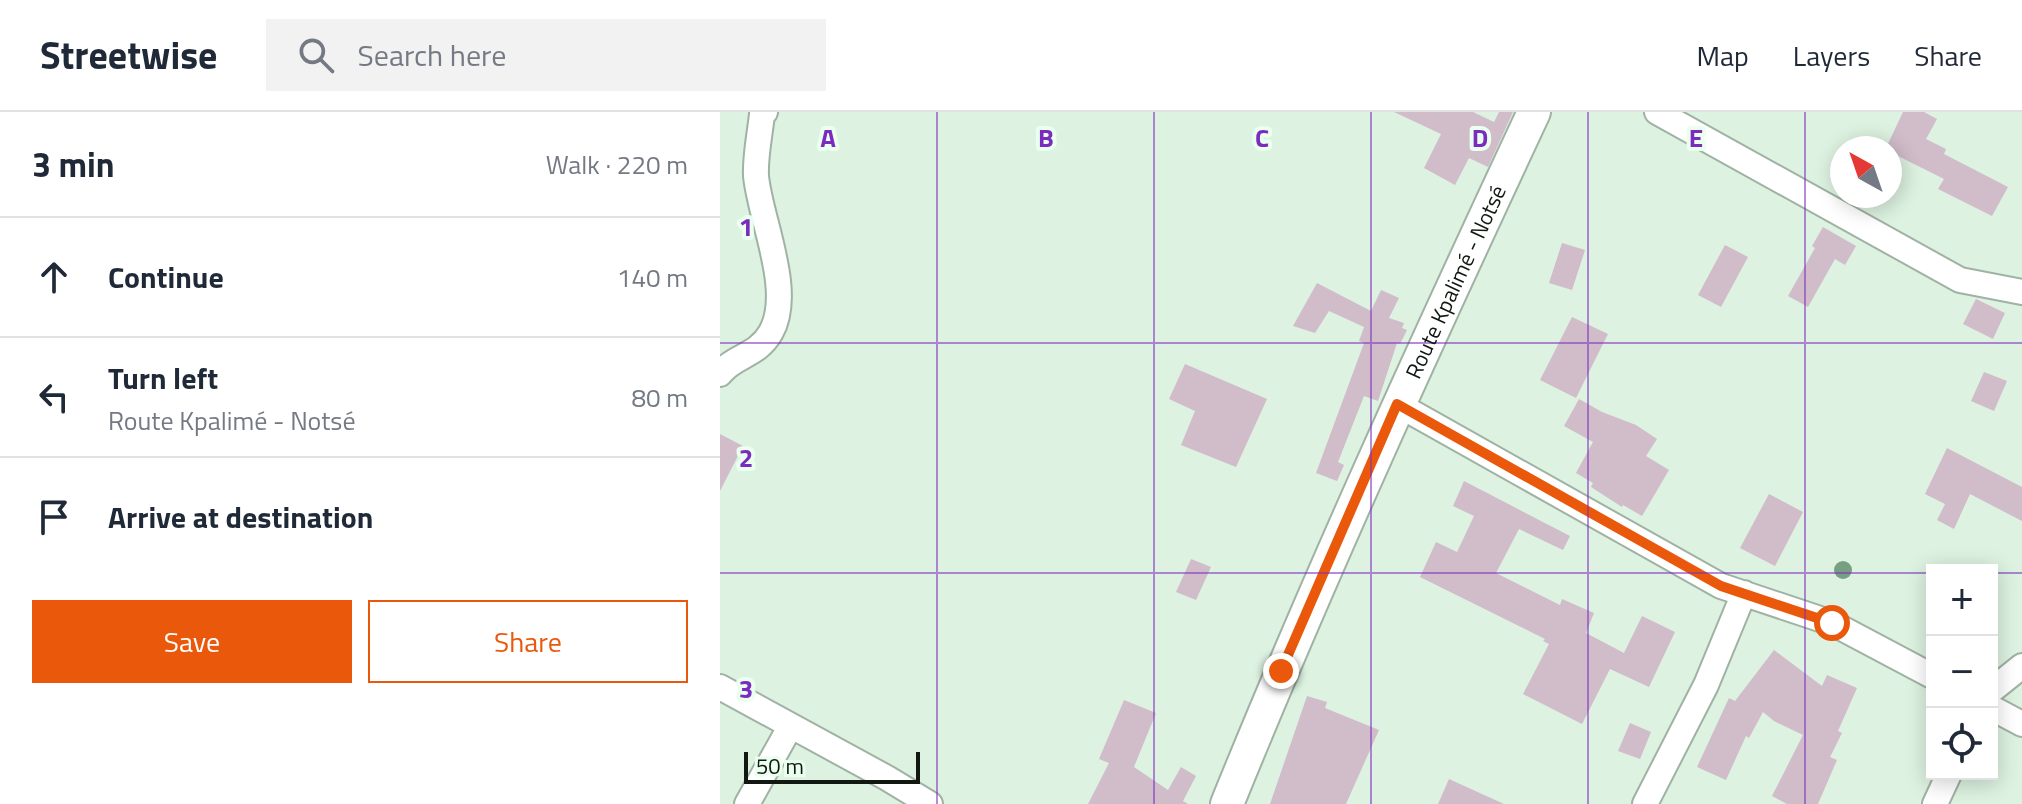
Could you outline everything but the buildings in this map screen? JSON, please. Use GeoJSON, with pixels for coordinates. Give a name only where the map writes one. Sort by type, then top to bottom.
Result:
{"type":"FeatureCollection","features":[{"type":"Feature","properties":{"kind":"main road","name":"Route Kpalimé - Notsé"},"geometry":{"type":"LineString","coordinates":[[1227,804],[1397,404],[1534,112]]}},
{"type":"Feature","properties":{"kind":"street"},"geometry":{"type":"LineString","coordinates":[[720,374],[726,365],[754,353],[772,331],[779,297],[756,175],[762,114],[765,112]]}},
{"type":"Feature","properties":{"kind":"street"},"geometry":{"type":"LineString","coordinates":[[1657,112],[1960,280],[2022,292]]}},
{"type":"Feature","properties":{"kind":"street"},"geometry":{"type":"LineString","coordinates":[[1397,404],[1721,586],[1832,623],[1926,673]]}},
{"type":"Feature","properties":{"kind":"street"},"geometry":{"type":"LineString","coordinates":[[1645,804],[1706,685],[1744,593]]}},
{"type":"Feature","properties":{"kind":"street"},"geometry":{"type":"LineString","coordinates":[[1998,685],[2022,666]]}},
{"type":"Feature","properties":{"kind":"street"},"geometry":{"type":"LineString","coordinates":[[720,687],[930,804]]}},
{"type":"Feature","properties":{"kind":"street"},"geometry":{"type":"LineString","coordinates":[[1998,711],[2022,724]]}},
{"type":"Feature","properties":{"kind":"street"},"geometry":{"type":"LineString","coordinates":[[747,804],[790,727]]}},
{"type":"Feature","properties":{"kind":"street"},"geometry":{"type":"LineString","coordinates":[[1935,804],[1946,780]]}},
{"type":"Feature","properties":{"kind":"route"},"geometry":{"type":"LineString","coordinates":[[1281,671],[1397,404],[1721,586],[1832,623]]}}]}
